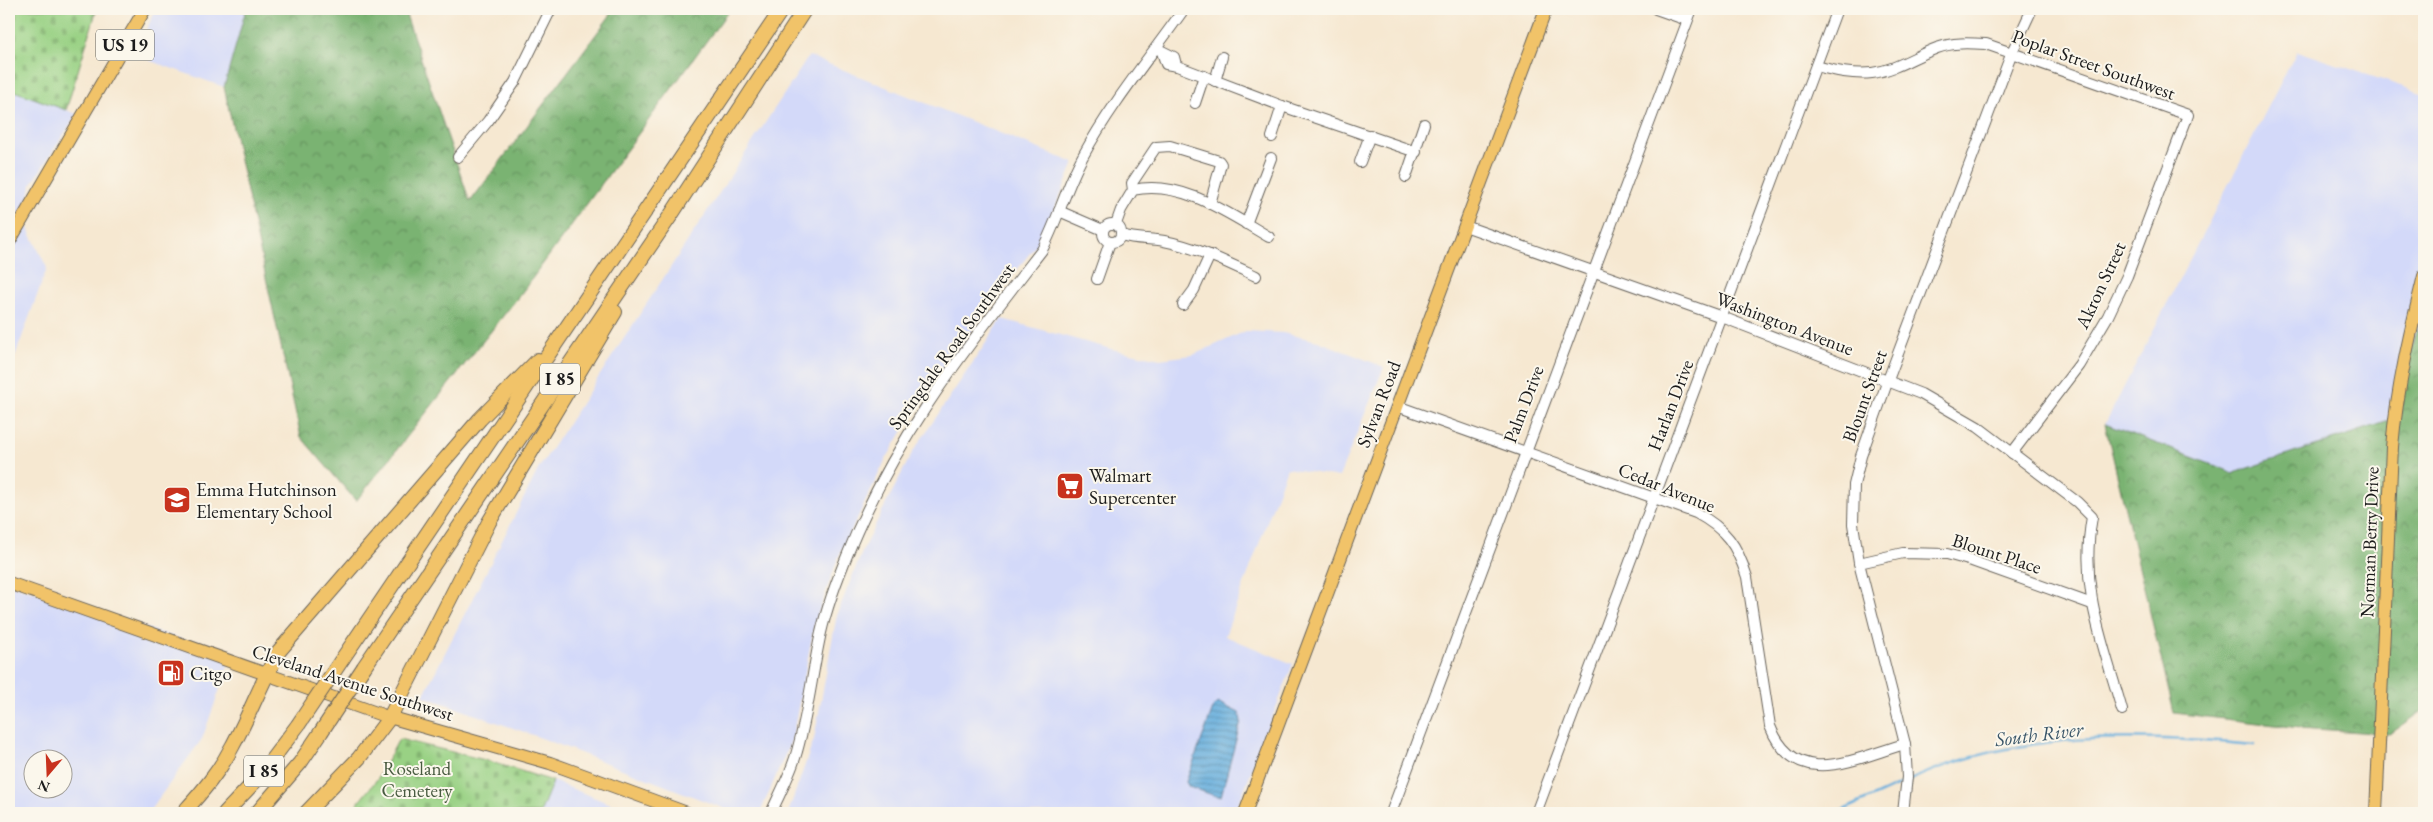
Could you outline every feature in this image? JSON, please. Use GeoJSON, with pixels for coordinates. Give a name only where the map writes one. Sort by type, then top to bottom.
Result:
{"type":"FeatureCollection","features":[{"type":"Feature","properties":{"kind":"highway","name":"I 85"},"geometry":{"type":"LineString","coordinates":[[225,813],[253,784],[298,725],[782,9]]}},
{"type":"Feature","properties":{"kind":"highway","name":"I 85"},"geometry":{"type":"LineString","coordinates":[[257,813],[300,763],[671,215],[805,9]]}},
{"type":"Feature","properties":{"kind":"highway"},"geometry":{"type":"LineString","coordinates":[[306,813],[359,758],[390,717],[489,522],[570,391],[671,215]]}},
{"type":"Feature","properties":{"kind":"highway"},"geometry":{"type":"LineString","coordinates":[[183,813],[220,768],[241,730],[266,674],[280,651],[474,426],[557,343]]}},
{"type":"Feature","properties":{"kind":"main road","name":"US 19"},"geometry":{"type":"LineString","coordinates":[[9,242],[145,9]]}},
{"type":"Feature","properties":{"kind":"main road","name":"Sylvan Road"},"geometry":{"type":"LineString","coordinates":[[1245,813],[1546,9]]}},
{"type":"Feature","properties":{"kind":"main road","name":"Norman Berry Drive"},"geometry":{"type":"LineString","coordinates":[[2376,813],[2392,447],[2405,350],[2424,276]]}},
{"type":"Feature","properties":{"kind":"main road","name":"Cleveland Avenue Southwest"},"geometry":{"type":"LineString","coordinates":[[9,583],[390,717],[550,763],[687,813]]}},
{"type":"Feature","properties":{"kind":"street"},"geometry":{"type":"LineString","coordinates":[[458,156],[488,121],[515,82],[551,9]]}},
{"type":"Feature","properties":{"kind":"street","name":"Springdale Road Southwest"},"geometry":{"type":"LineString","coordinates":[[771,813],[795,758],[814,677],[819,642],[844,563],[877,489],[904,438],[938,386],[1042,250],[1070,181],[1084,154],[1159,50],[1184,9]]}},
{"type":"Feature","properties":{"kind":"street"},"geometry":{"type":"LineString","coordinates":[[1656,9],[1687,20]]}},
{"type":"Feature","properties":{"kind":"street","name":"Palm Drive"},"geometry":{"type":"LineString","coordinates":[[1391,813],[1524,452],[1692,9]]}},
{"type":"Feature","properties":{"kind":"street","name":"Harlan Drive"},"geometry":{"type":"LineString","coordinates":[[1536,813],[1837,9]]}},
{"type":"Feature","properties":{"kind":"street","name":"Blount Street"},"geometry":{"type":"LineString","coordinates":[[1903,813],[1907,777],[1904,744],[1859,563],[1853,524],[1854,485],[1861,456],[1888,380],[2012,52],[2032,9]]}},
{"type":"Feature","properties":{"kind":"street","name":"Poplar Street Southwest"},"geometry":{"type":"LineString","coordinates":[[1816,66],[1844,73],[1873,73],[1896,67],[1938,48],[1962,43],[1986,44],[2188,115]]}},
{"type":"Feature","properties":{"kind":"street"},"geometry":{"type":"LineString","coordinates":[[1159,50],[1174,57],[1176,65],[1215,81],[1416,152]]}},
{"type":"Feature","properties":{"kind":"street"},"geometry":{"type":"LineString","coordinates":[[1215,81],[1222,57]]}},
{"type":"Feature","properties":{"kind":"street"},"geometry":{"type":"LineString","coordinates":[[1195,103],[1204,76]]}},
{"type":"Feature","properties":{"kind":"street"},"geometry":{"type":"LineString","coordinates":[[1272,136],[1282,106]]}},
{"type":"Feature","properties":{"kind":"street","name":"Akron Street"},"geometry":{"type":"LineString","coordinates":[[2012,453],[2079,365],[2108,316],[2127,276],[2188,115]]}},
{"type":"Feature","properties":{"kind":"street"},"geometry":{"type":"LineString","coordinates":[[1406,177],[1424,124]]}},
{"type":"Feature","properties":{"kind":"street"},"geometry":{"type":"LineString","coordinates":[[1360,162],[1370,136]]}},
{"type":"Feature","properties":{"kind":"street"},"geometry":{"type":"LineString","coordinates":[[1116,224],[1121,210],[1133,190],[1132,184],[1156,147],[1170,146],[1219,161],[1221,164],[1210,204]]}},
{"type":"Feature","properties":{"kind":"street"},"geometry":{"type":"LineString","coordinates":[[1246,224],[1271,158]]}},
{"type":"Feature","properties":{"kind":"street"},"geometry":{"type":"LineString","coordinates":[[1133,190],[1149,187],[1172,190],[1210,204],[1270,237]]}},
{"type":"Feature","properties":{"kind":"street"},"geometry":{"type":"LineString","coordinates":[[1059,211],[1103,230]]}},
{"type":"Feature","properties":{"kind":"street"},"geometry":{"type":"LineString","coordinates":[[1116,224],[1121,228],[1122,235],[1119,240],[1110,242],[1104,236],[1103,230],[1107,225],[1116,224]]}},
{"type":"Feature","properties":{"kind":"street","name":"Washington Avenue"},"geometry":{"type":"LineString","coordinates":[[1465,226],[1722,317],[1888,380],[1951,410],[2077,502],[2092,517],[2087,560],[2092,604]]}},
{"type":"Feature","properties":{"kind":"street"},"geometry":{"type":"LineString","coordinates":[[1122,235],[1132,239],[1163,241],[1210,255],[1256,276]]}},
{"type":"Feature","properties":{"kind":"street"},"geometry":{"type":"LineString","coordinates":[[1097,279],[1110,242]]}},
{"type":"Feature","properties":{"kind":"street"},"geometry":{"type":"LineString","coordinates":[[1183,305],[1194,290],[1210,255]]}},
{"type":"Feature","properties":{"kind":"street","name":"Cedar Avenue"},"geometry":{"type":"LineString","coordinates":[[1397,406],[1654,498],[1710,520],[1727,534],[1740,554],[1748,577],[1770,726],[1776,741],[1785,752],[1804,764],[1826,767],[1904,744]]}},
{"type":"Feature","properties":{"kind":"street","name":"Blount Place"},"geometry":{"type":"LineString","coordinates":[[1859,563],[1902,553],[1947,554],[1972,560],[2092,604]]}},
{"type":"Feature","properties":{"kind":"street"},"geometry":{"type":"LineString","coordinates":[[2092,604],[2122,710]]}},
{"type":"Feature","properties":{"kind":"shaded area"},"geometry":{"type":"Polygon","coordinates":[[[156,9],[246,9],[224,87],[134,55],[156,9]]]}},
{"type":"Feature","properties":{"kind":"shaded area"},"geometry":{"type":"Polygon","coordinates":[[[2297,51],[2424,94],[2424,306],[2392,420],[2234,473],[2105,424],[2297,51]]]}},
{"type":"Feature","properties":{"kind":"shaded area"},"geometry":{"type":"Polygon","coordinates":[[[809,56],[1074,163],[1043,236],[981,317],[911,417],[885,461],[838,558],[815,622],[792,739],[760,813],[736,813],[544,739],[423,696],[539,468],[809,56]]]}},
{"type":"Feature","properties":{"kind":"shaded area"},"geometry":{"type":"Polygon","coordinates":[[[9,89],[77,114],[31,185],[25,222],[47,268],[9,373],[9,89]]]}},
{"type":"Feature","properties":{"kind":"shaded area"},"geometry":{"type":"Polygon","coordinates":[[[1002,319],[1111,349],[1160,359],[1193,355],[1246,331],[1283,333],[1318,341],[1384,367],[1339,477],[1287,468],[1225,636],[1293,664],[1235,813],[788,813],[814,739],[837,614],[865,545],[912,453],[1002,319]]]}},
{"type":"Feature","properties":{"kind":"shaded area"},"geometry":{"type":"Polygon","coordinates":[[[9,584],[232,655],[202,739],[148,813],[9,813],[9,584]]]}},
{"type":"Feature","properties":{"kind":"shaded area"},"geometry":{"type":"Polygon","coordinates":[[[553,781],[631,812],[633,813],[540,813],[553,781]]]}},
{"type":"Feature","properties":{"kind":"green space"},"geometry":{"type":"Polygon","coordinates":[[[9,9],[97,9],[66,110],[9,89],[9,9]]]}},
{"type":"Feature","properties":{"kind":"green space"},"geometry":{"type":"Polygon","coordinates":[[[246,9],[404,9],[470,202],[615,9],[730,9],[523,291],[356,501],[301,437],[224,87],[246,9]]]}},
{"type":"Feature","properties":{"kind":"green space"},"geometry":{"type":"Polygon","coordinates":[[[2424,306],[2424,710],[2390,734],[2300,728],[2174,713],[2105,424],[2234,473],[2392,420],[2424,306]]]}},
{"type":"Feature","properties":{"kind":"green space","name":"Roseland Cemetery"},"geometry":{"type":"Polygon","coordinates":[[[399,739],[485,760],[553,781],[540,813],[350,813],[378,778],[399,739]]]}},
{"type":"Feature","properties":{"kind":"water"},"geometry":{"type":"Polygon","coordinates":[[[1219,703],[1239,713],[1241,721],[1221,796],[1216,796],[1189,787],[1186,782],[1214,706],[1219,703]]]}},
{"type":"Feature","properties":{"kind":"waterway","name":"South River"},"geometry":{"type":"LineString","coordinates":[[1910,780],[1951,764],[1993,752],[2036,744],[2124,738],[2212,741],[2255,745]]}},
{"type":"Feature","properties":{"kind":"waterway","name":"South River"},"geometry":{"type":"LineString","coordinates":[[1837,813],[1903,783]]}},
{"type":"Feature","properties":{"kind":"place","name":"Walmart Supercenter"},"geometry":{"type":"Point","coordinates":[1070,486]}},
{"type":"Feature","properties":{"kind":"place","name":"Emma Hutchinson Elementary School"},"geometry":{"type":"Point","coordinates":[177,500]}},
{"type":"Feature","properties":{"kind":"place","name":"Citgo"},"geometry":{"type":"Point","coordinates":[171,673]}}]}
